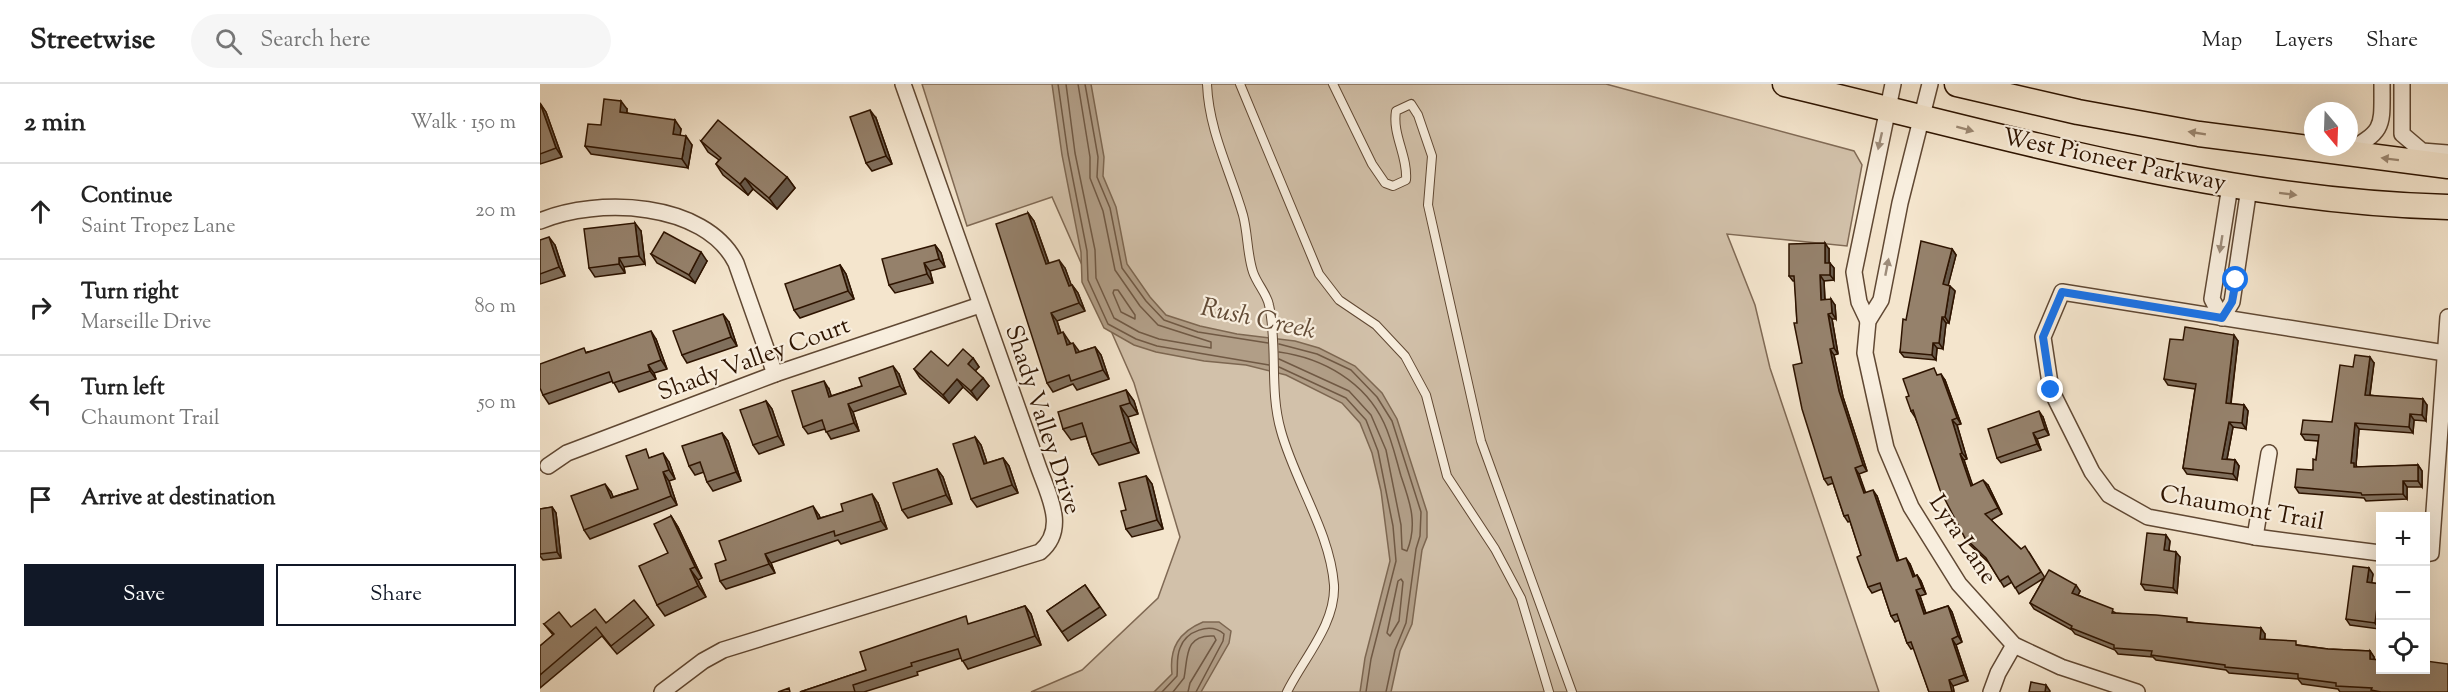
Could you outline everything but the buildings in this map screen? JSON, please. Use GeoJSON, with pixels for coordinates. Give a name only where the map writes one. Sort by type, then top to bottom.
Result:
{"type":"FeatureCollection","features":[{"type":"Feature","properties":{"kind":"main road","name":"West Pioneer Parkway"},"geometry":{"type":"LineString","coordinates":[[1785,84],[1922,116],[2030,145],[2239,187],[2408,206],[2448,207]]}},
{"type":"Feature","properties":{"kind":"main road","name":"West Pioneer Parkway"},"geometry":{"type":"LineString","coordinates":[[1957,84],[2078,112],[2199,134],[2304,148]]}},
{"type":"Feature","properties":{"kind":"main road","name":"West Pioneer Parkway"},"geometry":{"type":"LineString","coordinates":[[2358,155],[2448,166]]}},
{"type":"Feature","properties":{"kind":"street","name":"Shady Valley Drive"},"geometry":{"type":"LineString","coordinates":[[662,692],[703,661],[723,650],[1040,552],[1050,544],[1054,536],[1056,520],[903,84]]}},
{"type":"Feature","properties":{"kind":"street","name":"Lyra Lane"},"geometry":{"type":"LineString","coordinates":[[1868,321],[1859,302],[1854,272],[1893,84]]}},
{"type":"Feature","properties":{"kind":"street","name":"Lyra Lane"},"geometry":{"type":"LineString","coordinates":[[1930,84],[1900,203],[1881,300],[1868,321],[1865,353],[1886,448],[1911,507],[1959,584],[2014,645],[2061,667],[2137,692]]}},
{"type":"Feature","properties":{"kind":"street"},"geometry":{"type":"LineString","coordinates":[[2358,146],[2374,136],[2382,118],[2382,84]]}},
{"type":"Feature","properties":{"kind":"street"},"geometry":{"type":"LineString","coordinates":[[2402,84],[2402,134],[2422,151],[2448,153]]}},
{"type":"Feature","properties":{"kind":"street"},"geometry":{"type":"LineString","coordinates":[[2239,187],[2212,299],[2222,318],[2445,353]]}},
{"type":"Feature","properties":{"kind":"street"},"geometry":{"type":"LineString","coordinates":[[540,221],[584,210],[609,208],[651,211],[679,217],[707,229],[728,246],[736,263],[775,374]]}},
{"type":"Feature","properties":{"kind":"street","name":"Chaumont Trail"},"geometry":{"type":"LineString","coordinates":[[2222,318],[2062,292],[2043,337],[2051,390],[2092,472],[2109,495],[2148,517],[2255,537],[2376,552]]}},
{"type":"Feature","properties":{"kind":"street","name":"Shady Valley Court"},"geometry":{"type":"LineString","coordinates":[[548,466],[567,453],[775,374],[980,305]]}},
{"type":"Feature","properties":{"kind":"street"},"geometry":{"type":"LineString","coordinates":[[2430,553],[2448,317]]}},
{"type":"Feature","properties":{"kind":"street"},"geometry":{"type":"LineString","coordinates":[[2255,537],[2269,453]]}},
{"type":"Feature","properties":{"kind":"street"},"geometry":{"type":"LineString","coordinates":[[1991,692],[2014,645]]}},
{"type":"Feature","properties":{"kind":"lane"},"geometry":{"type":"LineString","coordinates":[[1207,84],[1208,101],[1219,152],[1243,213],[1255,278],[1270,308],[1280,431],[1294,471],[1316,518],[1334,586],[1331,607],[1325,624],[1287,692]]}},
{"type":"Feature","properties":{"kind":"lane"},"geometry":{"type":"LineString","coordinates":[[1240,84],[1319,274],[1339,300],[1376,325],[1405,356],[1426,394],[1447,476],[1495,549],[1521,597],[1549,692]]}},
{"type":"Feature","properties":{"kind":"lane"},"geometry":{"type":"LineString","coordinates":[[1333,84],[1376,171],[1385,183],[1393,186],[1406,180],[1407,170],[1397,135],[1396,111],[1411,104],[1418,115],[1432,156],[1428,205],[1481,441],[1572,692]]}},
{"type":"Feature","properties":{"kind":"shaded area"},"geometry":{"type":"Polygon","coordinates":[[[922,84],[1606,84],[1854,151],[1862,165],[1847,246],[1727,234],[1755,305],[1770,368],[1879,692],[1031,692],[1082,670],[1158,598],[1180,537],[1134,383],[1052,197],[967,226],[922,84]]]}},
{"type":"Feature","properties":{"kind":"water"},"geometry":{"type":"Polygon","coordinates":[[[1052,84],[1091,84],[1104,157],[1103,176],[1116,207],[1127,264],[1166,315],[1200,326],[1237,334],[1295,341],[1319,348],[1355,366],[1382,393],[1397,419],[1427,512],[1427,537],[1422,550],[1412,624],[1400,651],[1391,692],[1360,692],[1365,658],[1390,561],[1381,491],[1372,453],[1360,423],[1342,403],[1286,375],[1246,365],[1204,361],[1156,352],[1134,345],[1104,328],[1082,282],[1081,252],[1062,155],[1052,84]]]}},
{"type":"Feature","properties":{"kind":"water"},"geometry":{"type":"Polygon","coordinates":[[[1203,622],[1219,622],[1231,631],[1229,643],[1201,692],[1154,692],[1172,674],[1172,656],[1177,642],[1188,631],[1203,622]]]}},
{"type":"Feature","properties":{"kind":"route"},"geometry":{"type":"LineString","coordinates":[[2051,390],[2043,337],[2062,292],[2222,318],[2232,302],[2236,280]]}},
{"type":"Feature","properties":{"kind":"water label","name":"Rush Creek"},"geometry":{"type":"Point","coordinates":[1258,320]}}]}
